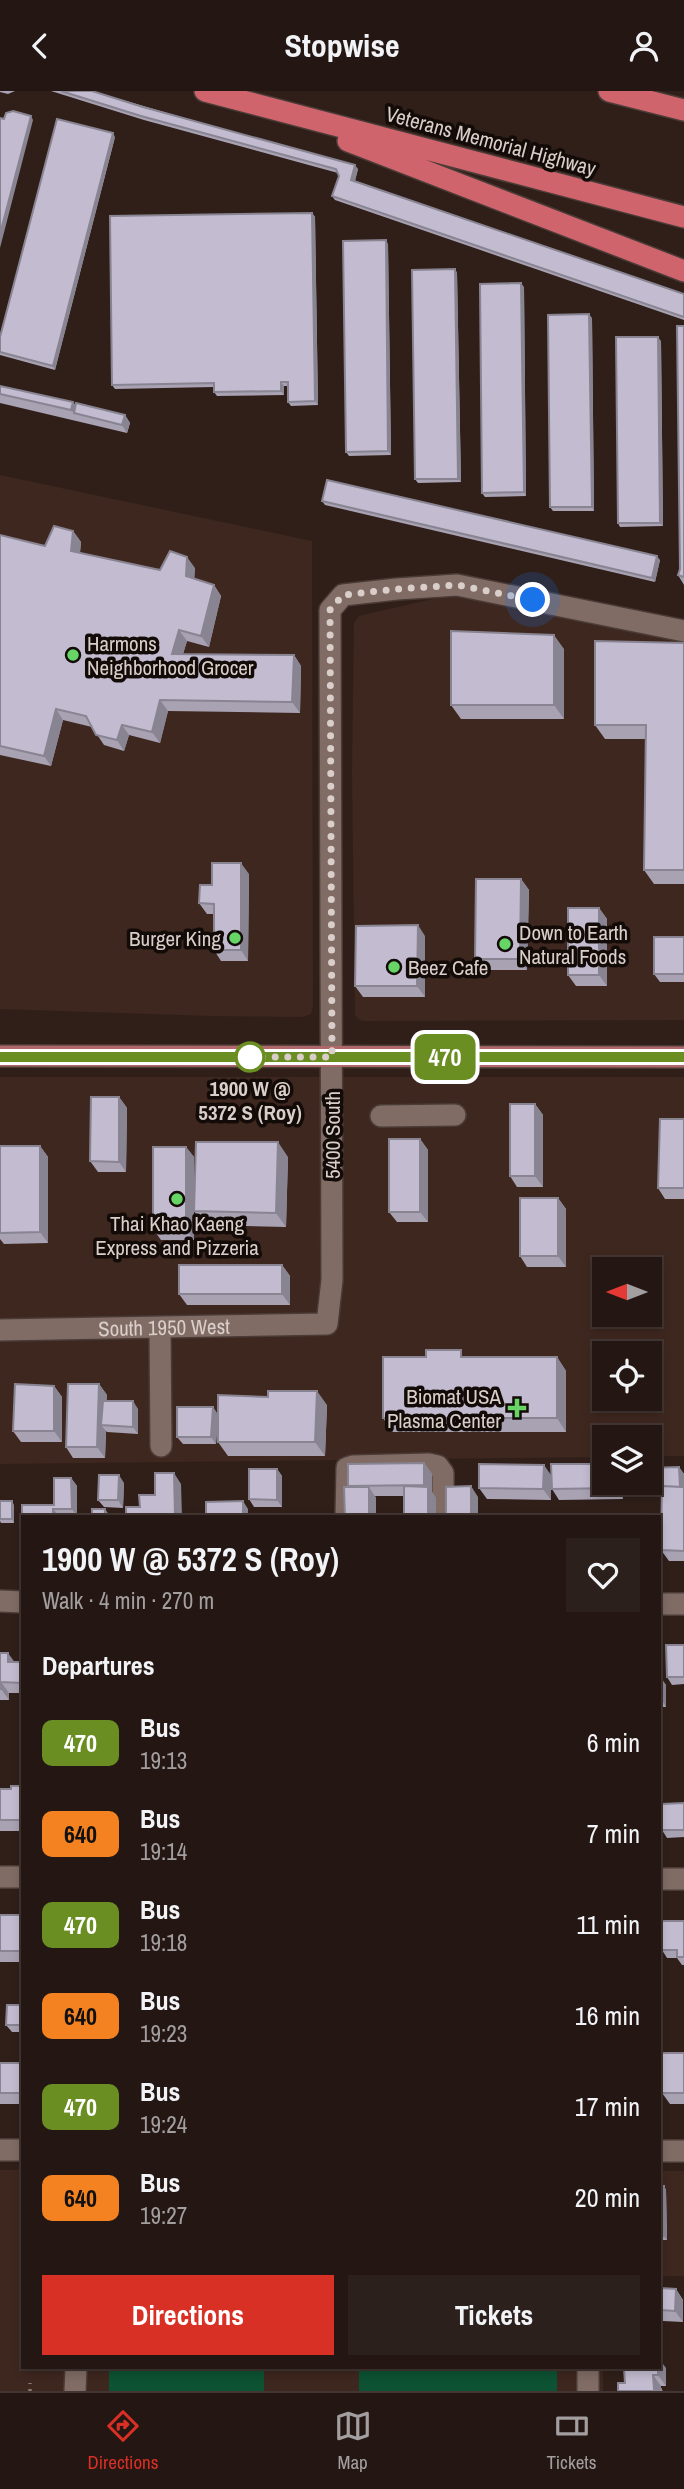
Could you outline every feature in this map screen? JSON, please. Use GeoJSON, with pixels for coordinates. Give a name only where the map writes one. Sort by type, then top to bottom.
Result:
{"type":"FeatureCollection","features":[{"type":"Feature","properties":{"kind":"highway","name":"Veterans Memorial Highway"},"geometry":{"type":"LineString","coordinates":[[205,91],[684,217]]}},
{"type":"Feature","properties":{"kind":"highway"},"geometry":{"type":"LineString","coordinates":[[609,91],[684,110]]}},
{"type":"Feature","properties":{"kind":"highway"},"geometry":{"type":"LineString","coordinates":[[255,105],[684,271]]}},
{"type":"Feature","properties":{"kind":"main road"},"geometry":{"type":"LineString","coordinates":[[2,1056],[684,1056]]}},
{"type":"Feature","properties":{"kind":"street","name":"5400 South"},"geometry":{"type":"LineString","coordinates":[[327,1324],[332,1280],[330,610],[343,595],[457,585],[684,631]]}},
{"type":"Feature","properties":{"kind":"street"},"geometry":{"type":"LineString","coordinates":[[381,1116],[455,1115]]}},
{"type":"Feature","properties":{"kind":"street","name":"South 1950 West"},"geometry":{"type":"LineString","coordinates":[[0,1330],[327,1324]]}},
{"type":"Feature","properties":{"kind":"street"},"geometry":{"type":"LineString","coordinates":[[160,1328],[161,1446]]}},
{"type":"Feature","properties":{"kind":"street"},"geometry":{"type":"LineString","coordinates":[[346,1515],[347,1468],[429,1464],[438,1466],[443,1473],[443,1515]]}},
{"type":"Feature","properties":{"kind":"street"},"geometry":{"type":"LineString","coordinates":[[0,1601],[21,1602]]}},
{"type":"Feature","properties":{"kind":"street"},"geometry":{"type":"LineString","coordinates":[[661,1604],[684,1604]]}},
{"type":"Feature","properties":{"kind":"street"},"geometry":{"type":"LineString","coordinates":[[0,1877],[21,1877]]}},
{"type":"Feature","properties":{"kind":"street"},"geometry":{"type":"LineString","coordinates":[[661,1879],[684,1879]]}},
{"type":"Feature","properties":{"kind":"street"},"geometry":{"type":"LineString","coordinates":[[0,2150],[21,2150]]}},
{"type":"Feature","properties":{"kind":"street"},"geometry":{"type":"LineString","coordinates":[[661,2151],[684,2151]]}},
{"type":"Feature","properties":{"kind":"street"},"geometry":{"type":"LineString","coordinates":[[75,2391],[76,2369]]}},
{"type":"Feature","properties":{"kind":"street"},"geometry":{"type":"LineString","coordinates":[[588,2369],[588,2391]]}},
{"type":"Feature","properties":{"kind":"path"},"geometry":{"type":"LineString","coordinates":[[30,2383],[30,2391]]}},
{"type":"Feature","properties":{"kind":"shaded area"},"geometry":{"type":"Polygon","coordinates":[[[0,475],[312,541],[311,1014],[303,1017],[211,1016],[0,1009],[0,475]]]}},
{"type":"Feature","properties":{"kind":"shaded area"},"geometry":{"type":"Polygon","coordinates":[[[454,594],[684,638],[684,1020],[364,1021],[355,1015],[352,772],[354,623],[359,616],[454,594]]]}},
{"type":"Feature","properties":{"kind":"shaded area"},"geometry":{"type":"Polygon","coordinates":[[[0,1077],[684,1077],[684,1456],[662,1456],[662,1425],[592,1425],[592,1457],[0,1464],[0,1077]]]}},
{"type":"Feature","properties":{"kind":"shaded area"},"geometry":{"type":"Polygon","coordinates":[[[0,2170],[21,2170],[21,2369],[603,2369],[603,2391],[0,2391],[0,2170]]]}},
{"type":"Feature","properties":{"kind":"shaded area"},"geometry":{"type":"Polygon","coordinates":[[[661,2171],[684,2171],[684,2276],[661,2276],[661,2171]]]}},
{"type":"Feature","properties":{"kind":"green space"},"geometry":{"type":"Polygon","coordinates":[[[109,2369],[264,2369],[264,2391],[109,2391],[109,2369]]]}},
{"type":"Feature","properties":{"kind":"green space"},"geometry":{"type":"Polygon","coordinates":[[[359,2369],[557,2369],[557,2391],[359,2391],[359,2369]]]}},
{"type":"Feature","properties":{"kind":"building"},"geometry":{"type":"Polygon","coordinates":[[[61,91],[92,91],[355,165],[351,180],[684,294],[684,317],[332,196],[339,176],[336,169],[141,116],[61,91]]]}},
{"type":"Feature","properties":{"kind":"building"},"geometry":{"type":"Polygon","coordinates":[[[13,111],[31,116],[0,234],[0,118],[4,119],[6,113],[13,111]]]}},
{"type":"Feature","properties":{"kind":"building"},"geometry":{"type":"Polygon","coordinates":[[[57,119],[113,133],[53,366],[0,352],[0,337],[57,119]]]}},
{"type":"Feature","properties":{"kind":"building"},"geometry":{"type":"Polygon","coordinates":[[[312,213],[315,401],[288,402],[288,382],[281,382],[281,391],[214,392],[214,383],[112,385],[110,216],[312,213]]]}},
{"type":"Feature","properties":{"kind":"building"},"geometry":{"type":"Polygon","coordinates":[[[386,240],[388,451],[346,452],[343,241],[386,240]]]}},
{"type":"Feature","properties":{"kind":"building"},"geometry":{"type":"Polygon","coordinates":[[[455,269],[458,479],[415,479],[412,270],[455,269]]]}},
{"type":"Feature","properties":{"kind":"building"},"geometry":{"type":"Polygon","coordinates":[[[521,283],[524,492],[482,493],[480,284],[521,283]]]}},
{"type":"Feature","properties":{"kind":"building"},"geometry":{"type":"Polygon","coordinates":[[[589,314],[592,507],[550,507],[548,315],[589,314]]]}},
{"type":"Feature","properties":{"kind":"building"},"geometry":{"type":"Polygon","coordinates":[[[677,326],[684,326],[684,577],[678,575],[677,326]]]}},
{"type":"Feature","properties":{"kind":"building"},"geometry":{"type":"Polygon","coordinates":[[[616,337],[658,337],[660,523],[618,523],[616,337]]]}},
{"type":"Feature","properties":{"kind":"building"},"geometry":{"type":"Polygon","coordinates":[[[0,386],[73,402],[71,410],[0,394],[0,386]]]}},
{"type":"Feature","properties":{"kind":"building"},"geometry":{"type":"Polygon","coordinates":[[[76,403],[125,415],[122,425],[74,413],[76,403]]]}},
{"type":"Feature","properties":{"kind":"building"},"geometry":{"type":"Polygon","coordinates":[[[327,480],[657,556],[652,578],[322,501],[327,480]]]}},
{"type":"Feature","properties":{"kind":"building"},"geometry":{"type":"Polygon","coordinates":[[[54,526],[73,531],[71,551],[160,570],[170,551],[187,557],[186,576],[214,585],[201,636],[179,630],[172,654],[294,655],[292,702],[160,700],[152,732],[122,725],[117,740],[96,735],[86,716],[56,709],[44,756],[0,746],[0,535],[45,546],[54,526]]]}},
{"type":"Feature","properties":{"kind":"building"},"geometry":{"type":"Polygon","coordinates":[[[451,631],[554,635],[554,705],[451,705],[451,631]]]}},
{"type":"Feature","properties":{"kind":"building"},"geometry":{"type":"Polygon","coordinates":[[[595,641],[684,643],[684,870],[644,870],[646,725],[595,725],[595,641]]]}},
{"type":"Feature","properties":{"kind":"building","name":"Burger King"},"geometry":{"type":"Polygon","coordinates":[[[212,863],[241,863],[241,950],[214,950],[214,904],[199,903],[200,885],[212,885],[212,863]]]}},
{"type":"Feature","properties":{"kind":"building"},"geometry":{"type":"Polygon","coordinates":[[[476,879],[521,879],[520,959],[475,959],[476,879]]]}},
{"type":"Feature","properties":{"kind":"building"},"geometry":{"type":"Polygon","coordinates":[[[568,908],[599,908],[599,975],[568,975],[568,908]]]}},
{"type":"Feature","properties":{"kind":"building","name":"Beez Cafe"},"geometry":{"type":"Polygon","coordinates":[[[418,925],[417,986],[355,986],[356,926],[418,925]]]}},
{"type":"Feature","properties":{"kind":"building"},"geometry":{"type":"Polygon","coordinates":[[[654,937],[684,937],[684,974],[654,974],[654,937]]]}},
{"type":"Feature","properties":{"kind":"building"},"geometry":{"type":"Polygon","coordinates":[[[91,1097],[119,1097],[119,1162],[90,1161],[91,1097]]]}},
{"type":"Feature","properties":{"kind":"building"},"geometry":{"type":"Polygon","coordinates":[[[510,1104],[535,1104],[535,1176],[510,1176],[510,1104]]]}},
{"type":"Feature","properties":{"kind":"building"},"geometry":{"type":"Polygon","coordinates":[[[660,1119],[684,1119],[684,1188],[658,1188],[660,1119]]]}},
{"type":"Feature","properties":{"kind":"building"},"geometry":{"type":"Polygon","coordinates":[[[389,1139],[420,1139],[420,1212],[389,1212],[389,1139]]]}},
{"type":"Feature","properties":{"kind":"building"},"geometry":{"type":"Polygon","coordinates":[[[196,1142],[278,1142],[276,1213],[194,1211],[196,1142]]]}},
{"type":"Feature","properties":{"kind":"building"},"geometry":{"type":"Polygon","coordinates":[[[0,1146],[40,1146],[40,1232],[0,1233],[0,1146]]]}},
{"type":"Feature","properties":{"kind":"building","name":"Thai Khao Kaeng Express and Pizzeria"},"geometry":{"type":"Polygon","coordinates":[[[153,1147],[186,1147],[186,1229],[153,1229],[153,1147]]]}},
{"type":"Feature","properties":{"kind":"building"},"geometry":{"type":"Polygon","coordinates":[[[520,1198],[558,1198],[558,1256],[520,1256],[520,1198]]]}},
{"type":"Feature","properties":{"kind":"building"},"geometry":{"type":"Polygon","coordinates":[[[179,1265],[282,1265],[282,1294],[179,1294],[179,1265]]]}},
{"type":"Feature","properties":{"kind":"building"},"geometry":{"type":"Polygon","coordinates":[[[426,1350],[461,1350],[461,1357],[557,1357],[557,1418],[383,1418],[383,1357],[426,1357],[426,1350]]]}},
{"type":"Feature","properties":{"kind":"building"},"geometry":{"type":"Polygon","coordinates":[[[15,1384],[54,1386],[54,1431],[13,1431],[15,1384]]]}},
{"type":"Feature","properties":{"kind":"building"},"geometry":{"type":"Polygon","coordinates":[[[68,1384],[99,1384],[97,1447],[66,1447],[68,1384]]]}},
{"type":"Feature","properties":{"kind":"building"},"geometry":{"type":"Polygon","coordinates":[[[268,1391],[317,1391],[315,1442],[218,1442],[218,1395],[268,1397],[268,1391]]]}},
{"type":"Feature","properties":{"kind":"building"},"geometry":{"type":"Polygon","coordinates":[[[103,1401],[133,1401],[133,1427],[101,1425],[103,1401]]]}},
{"type":"Feature","properties":{"kind":"building"},"geometry":{"type":"Polygon","coordinates":[[[177,1407],[213,1407],[211,1437],[177,1437],[177,1407]]]}},
{"type":"Feature","properties":{"kind":"building"},"geometry":{"type":"Polygon","coordinates":[[[424,1463],[424,1485],[348,1486],[348,1464],[424,1463]]]}},
{"type":"Feature","properties":{"kind":"building"},"geometry":{"type":"Polygon","coordinates":[[[479,1464],[544,1465],[543,1489],[479,1488],[479,1464]]]}},
{"type":"Feature","properties":{"kind":"building"},"geometry":{"type":"Polygon","coordinates":[[[551,1464],[592,1464],[592,1488],[552,1489],[551,1464]]]}},
{"type":"Feature","properties":{"kind":"building"},"geometry":{"type":"Polygon","coordinates":[[[679,1467],[680,1487],[662,1486],[662,1468],[679,1467]]]}},
{"type":"Feature","properties":{"kind":"building"},"geometry":{"type":"Polygon","coordinates":[[[249,1469],[277,1469],[277,1500],[249,1499],[249,1469]]]}},
{"type":"Feature","properties":{"kind":"building"},"geometry":{"type":"Polygon","coordinates":[[[155,1473],[174,1473],[175,1515],[126,1515],[126,1507],[140,1507],[139,1495],[155,1495],[155,1473]]]}},
{"type":"Feature","properties":{"kind":"building"},"geometry":{"type":"Polygon","coordinates":[[[99,1475],[119,1475],[118,1500],[98,1500],[99,1475]]]}},
{"type":"Feature","properties":{"kind":"building"},"geometry":{"type":"Polygon","coordinates":[[[54,1478],[71,1478],[72,1509],[53,1509],[53,1515],[22,1515],[22,1505],[54,1505],[54,1478]]]}},
{"type":"Feature","properties":{"kind":"building"},"geometry":{"type":"Polygon","coordinates":[[[404,1486],[428,1487],[428,1515],[404,1515],[404,1486]]]}},
{"type":"Feature","properties":{"kind":"building"},"geometry":{"type":"Polygon","coordinates":[[[471,1486],[471,1515],[446,1515],[446,1487],[471,1486]]]}},
{"type":"Feature","properties":{"kind":"building"},"geometry":{"type":"Polygon","coordinates":[[[662,1486],[684,1487],[684,1551],[661,1550],[662,1486]]]}},
{"type":"Feature","properties":{"kind":"building"},"geometry":{"type":"Polygon","coordinates":[[[344,1487],[369,1487],[369,1515],[345,1515],[344,1487]]]}},
{"type":"Feature","properties":{"kind":"building"},"geometry":{"type":"Polygon","coordinates":[[[0,1501],[12,1501],[12,1519],[0,1519],[0,1501]]]}},
{"type":"Feature","properties":{"kind":"building"},"geometry":{"type":"Polygon","coordinates":[[[243,1501],[243,1515],[206,1515],[206,1502],[243,1501]]]}},
{"type":"Feature","properties":{"kind":"building"},"geometry":{"type":"Polygon","coordinates":[[[92,1509],[105,1509],[105,1515],[92,1515],[92,1509]]]}},
{"type":"Feature","properties":{"kind":"building"},"geometry":{"type":"Polygon","coordinates":[[[666,1645],[684,1645],[684,1677],[667,1677],[666,1645]]]}},
{"type":"Feature","properties":{"kind":"building"},"geometry":{"type":"Polygon","coordinates":[[[0,1653],[8,1653],[8,1662],[21,1662],[21,1683],[1,1682],[0,1689],[0,1653]]]}},
{"type":"Feature","properties":{"kind":"building"},"geometry":{"type":"Polygon","coordinates":[[[11,1786],[21,1786],[21,1820],[0,1820],[0,1789],[11,1789],[11,1786]]]}},
{"type":"Feature","properties":{"kind":"building"},"geometry":{"type":"Polygon","coordinates":[[[684,1803],[684,1830],[662,1830],[662,1804],[684,1803]]]}},
{"type":"Feature","properties":{"kind":"building"},"geometry":{"type":"Polygon","coordinates":[[[0,1915],[21,1915],[21,1951],[0,1951],[0,1915]]]}},
{"type":"Feature","properties":{"kind":"building"},"geometry":{"type":"Polygon","coordinates":[[[662,1921],[684,1921],[684,1957],[677,1957],[677,1950],[662,1950],[662,1921]]]}},
{"type":"Feature","properties":{"kind":"building"},"geometry":{"type":"Polygon","coordinates":[[[7,2005],[21,2005],[21,2025],[6,2025],[7,2005]]]}},
{"type":"Feature","properties":{"kind":"building"},"geometry":{"type":"Polygon","coordinates":[[[661,2053],[684,2053],[684,2093],[662,2093],[661,2053]]]}},
{"type":"Feature","properties":{"kind":"building"},"geometry":{"type":"Polygon","coordinates":[[[0,2063],[21,2063],[21,2093],[0,2093],[0,2063]]]}},
{"type":"Feature","properties":{"kind":"building"},"geometry":{"type":"Polygon","coordinates":[[[661,2186],[664,2186],[664,2236],[661,2236],[661,2186]]]}},
{"type":"Feature","properties":{"kind":"building"},"geometry":{"type":"Polygon","coordinates":[[[661,2288],[676,2289],[675,2311],[661,2310],[661,2288]]]}},
{"type":"Feature","properties":{"kind":"building"},"geometry":{"type":"Polygon","coordinates":[[[624,2369],[658,2369],[658,2375],[653,2375],[654,2389],[661,2391],[618,2391],[618,2383],[625,2383],[624,2369]]]}},
{"type":"Feature","properties":{"kind":"bus line","name":"470"},"geometry":{"type":"LineString","coordinates":[[0,1057],[684,1057]]}},
{"type":"Feature","properties":{"kind":"place","name":"Harmons Neighborhood Grocer"},"geometry":{"type":"Point","coordinates":[73,655]}},
{"type":"Feature","properties":{"kind":"place","name":"Burger King"},"geometry":{"type":"Point","coordinates":[235,938]}},
{"type":"Feature","properties":{"kind":"place","name":"Down to Earth Natural Foods"},"geometry":{"type":"Point","coordinates":[505,944]}},
{"type":"Feature","properties":{"kind":"place","name":"Beez Cafe"},"geometry":{"type":"Point","coordinates":[394,967]}},
{"type":"Feature","properties":{"kind":"place","name":"1900 W @ 5372 S (Roy)"},"geometry":{"type":"Point","coordinates":[250,1057]}},
{"type":"Feature","properties":{"kind":"place","name":"Thai Khao Kaeng Express and Pizzeria"},"geometry":{"type":"Point","coordinates":[177,1199]}},
{"type":"Feature","properties":{"kind":"place","name":"Biomat USA Plasma Center"},"geometry":{"type":"Point","coordinates":[517,1408]}},
{"type":"Feature","properties":{"kind":"route"},"geometry":{"type":"LineString","coordinates":[[250,1057],[332,1057],[330,610],[343,595],[457,585],[533,600]]}}]}
